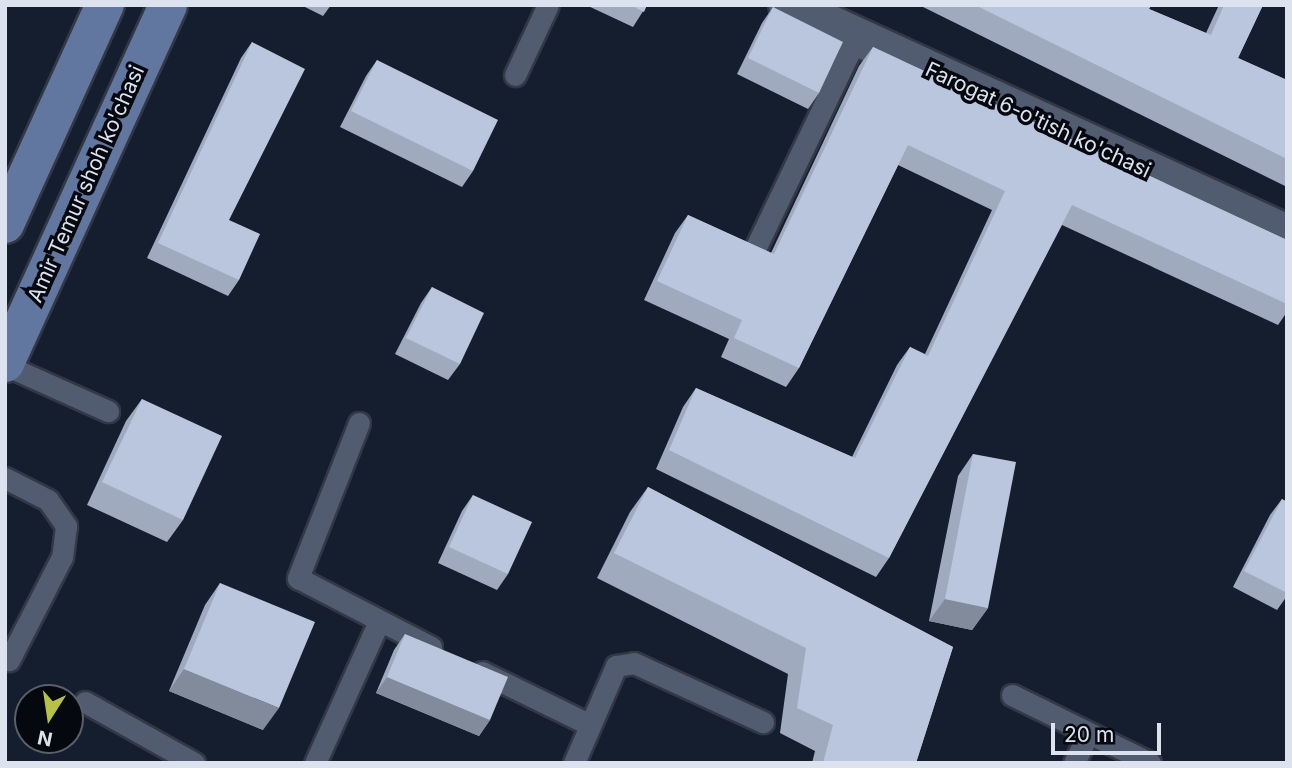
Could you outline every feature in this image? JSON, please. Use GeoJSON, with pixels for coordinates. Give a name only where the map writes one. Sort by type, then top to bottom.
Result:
{"type":"FeatureCollection","features":[{"type":"Feature","properties":{"kind":"main road"},"geometry":{"type":"LineString","coordinates":[[5,223],[105,5]]}},
{"type":"Feature","properties":{"kind":"main road","name":"Amir Temur shoh ko'chasi"},"geometry":{"type":"LineString","coordinates":[[5,364],[168,5]]}},
{"type":"Feature","properties":{"kind":"street","name":"Farogat 6-o'tish ko'chasi"},"geometry":{"type":"LineString","coordinates":[[788,5],[1287,234]]}},
{"type":"Feature","properties":{"kind":"lane"},"geometry":{"type":"LineString","coordinates":[[515,75],[548,5]]}},
{"type":"Feature","properties":{"kind":"lane"},"geometry":{"type":"LineString","coordinates":[[756,247],[857,36]]}},
{"type":"Feature","properties":{"kind":"lane"},"geometry":{"type":"LineString","coordinates":[[5,364],[108,411]]}},
{"type":"Feature","properties":{"kind":"lane"},"geometry":{"type":"LineString","coordinates":[[359,423],[298,578],[590,725]]}},
{"type":"Feature","properties":{"kind":"lane"},"geometry":{"type":"LineString","coordinates":[[5,478],[48,500],[66,526],[62,557],[9,660]]}},
{"type":"Feature","properties":{"kind":"lane"},"geometry":{"type":"LineString","coordinates":[[315,763],[379,621]]}},
{"type":"Feature","properties":{"kind":"lane"},"geometry":{"type":"LineString","coordinates":[[574,763],[616,666],[635,663],[763,722]]}},
{"type":"Feature","properties":{"kind":"lane"},"geometry":{"type":"LineString","coordinates":[[1012,695],[1150,763]]}},
{"type":"Feature","properties":{"kind":"lane"},"geometry":{"type":"LineString","coordinates":[[85,702],[187,761]]}},
{"type":"Feature","properties":{"kind":"lane"},"geometry":{"type":"LineString","coordinates":[[1074,763],[1088,734]]}},
{"type":"Feature","properties":{"kind":"building"},"geometry":{"type":"Polygon","coordinates":[[[631,5],[647,5],[644,12],[631,5]]]}},
{"type":"Feature","properties":{"kind":"building"},"geometry":{"type":"Polygon","coordinates":[[[975,5],[1151,5],[1149,9],[1211,35],[1224,5],[1263,5],[1238,58],[1287,80],[1287,159],[975,5]]]}},
{"type":"Feature","properties":{"kind":"building"},"geometry":{"type":"Polygon","coordinates":[[[773,7],[843,42],[819,93],[748,58],[773,7]]]}},
{"type":"Feature","properties":{"kind":"building"},"geometry":{"type":"Polygon","coordinates":[[[252,42],[305,69],[229,220],[260,234],[239,280],[158,243],[252,42]]]}},
{"type":"Feature","properties":{"kind":"building"},"geometry":{"type":"Polygon","coordinates":[[[873,47],[1287,240],[1287,304],[1072,205],[889,558],[669,450],[696,388],[855,458],[910,347],[928,356],[1005,191],[908,145],[799,368],[734,338],[742,320],[657,281],[688,215],[774,254],[873,47]]]}},
{"type":"Feature","properties":{"kind":"building"},"geometry":{"type":"Polygon","coordinates":[[[377,60],[498,120],[473,171],[351,111],[377,60]]]}},
{"type":"Feature","properties":{"kind":"building"},"geometry":{"type":"Polygon","coordinates":[[[432,287],[484,313],[460,364],[406,338],[432,287]]]}},
{"type":"Feature","properties":{"kind":"building"},"geometry":{"type":"Polygon","coordinates":[[[142,399],[222,436],[183,520],[102,482],[142,399]]]}},
{"type":"Feature","properties":{"kind":"building"},"geometry":{"type":"Polygon","coordinates":[[[973,454],[1016,462],[988,608],[945,599],[973,454]]]}},
{"type":"Feature","properties":{"kind":"building"},"geometry":{"type":"Polygon","coordinates":[[[648,487],[953,647],[916,763],[823,763],[833,725],[797,708],[806,648],[614,553],[648,487]]]}},
{"type":"Feature","properties":{"kind":"building"},"geometry":{"type":"Polygon","coordinates":[[[473,495],[532,522],[508,574],[449,547],[473,495]]]}},
{"type":"Feature","properties":{"kind":"building"},"geometry":{"type":"Polygon","coordinates":[[[1282,499],[1287,502],[1287,593],[1244,571],[1282,499]]]}},
{"type":"Feature","properties":{"kind":"building"},"geometry":{"type":"Polygon","coordinates":[[[220,583],[315,622],[279,708],[184,669],[220,583]]]}},
{"type":"Feature","properties":{"kind":"building"},"geometry":{"type":"Polygon","coordinates":[[[405,634],[508,677],[490,720],[387,677],[405,634]]]}}]}
